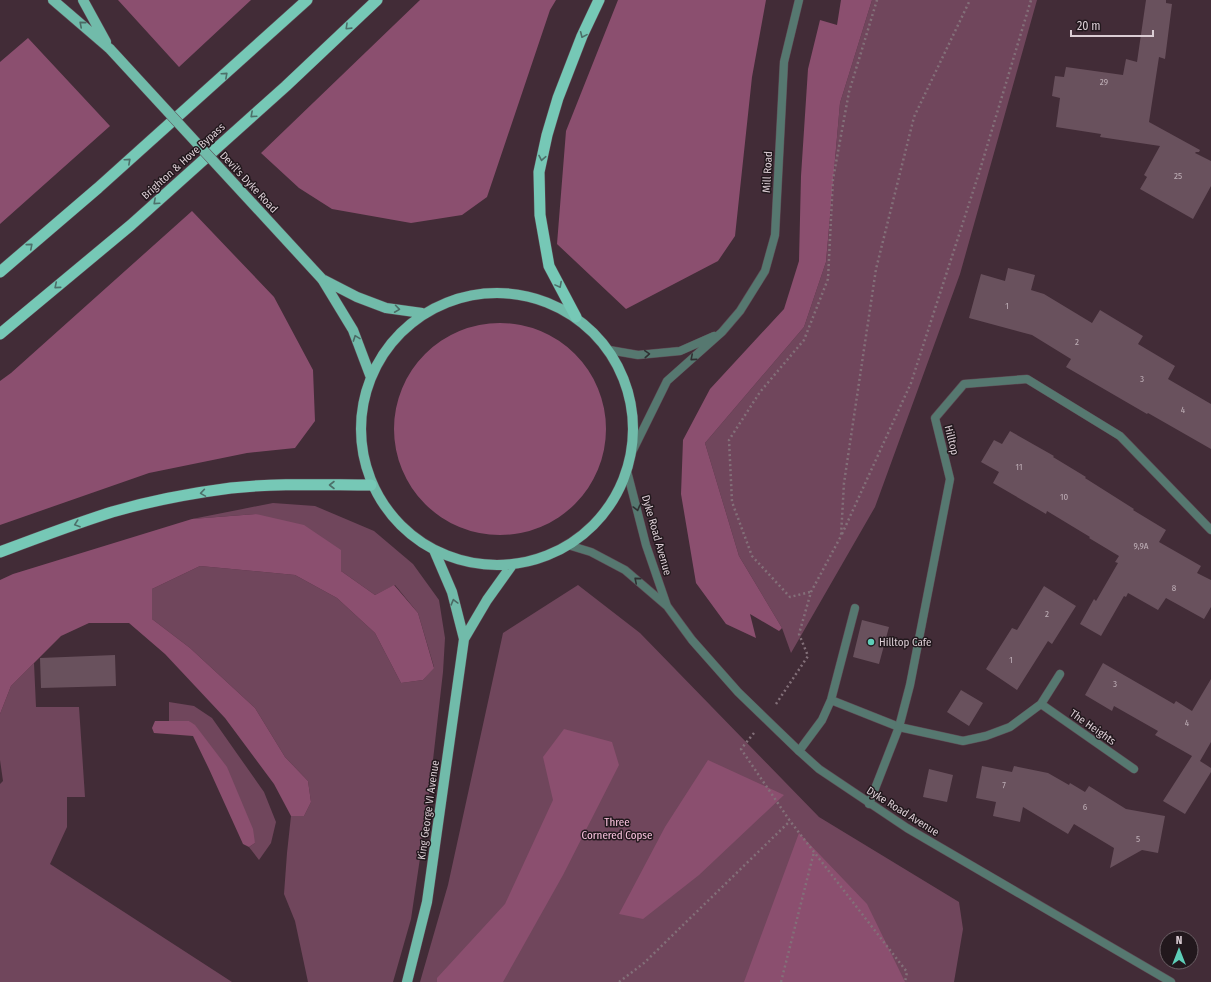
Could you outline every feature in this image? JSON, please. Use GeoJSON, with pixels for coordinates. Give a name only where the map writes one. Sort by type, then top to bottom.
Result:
{"type":"FeatureCollection","features":[{"type":"Feature","properties":{"kind":"highway"},"geometry":{"type":"LineString","coordinates":[[0,272],[104,182],[307,0]]}},
{"type":"Feature","properties":{"kind":"highway","name":"Brighton & Hove Bypass"},"geometry":{"type":"LineString","coordinates":[[0,334],[131,225],[286,86],[377,0]]}},
{"type":"Feature","properties":{"kind":"highway"},"geometry":{"type":"LineString","coordinates":[[576,317],[549,266],[540,215],[539,172],[547,136],[558,98],[582,36],[599,0]]}},
{"type":"Feature","properties":{"kind":"highway"},"geometry":{"type":"LineString","coordinates":[[0,552],[47,534],[113,512],[173,497],[231,488],[282,485],[372,485]]}},
{"type":"Feature","properties":{"kind":"main road","name":"Devil's Dyke Road"},"geometry":{"type":"LineString","coordinates":[[53,0],[110,49],[322,279],[353,330],[370,375]]}},
{"type":"Feature","properties":{"kind":"main road","name":"Devil's Dyke Road"},"geometry":{"type":"LineString","coordinates":[[83,0],[110,49]]}},
{"type":"Feature","properties":{"kind":"main road","name":"Devil's Dyke Road"},"geometry":{"type":"LineString","coordinates":[[322,279],[357,297],[386,308],[422,313]]}},
{"type":"Feature","properties":{"kind":"main road"},"geometry":{"type":"LineString","coordinates":[[500,292],[540,299],[576,317],[609,350],[625,382],[633,416],[632,452],[627,471],[614,500],[594,525],[568,545],[541,558],[512,564],[472,563],[434,550],[397,523],[372,485],[361,449],[360,411],[370,375],[392,340],[422,313],[460,296],[500,292]]}},
{"type":"Feature","properties":{"kind":"main road","name":"King George VI Avenue"},"geometry":{"type":"LineString","coordinates":[[407,982],[427,902],[464,639],[452,592],[434,550]]}},
{"type":"Feature","properties":{"kind":"main road","name":"King George VI Avenue"},"geometry":{"type":"LineString","coordinates":[[464,639],[487,600],[512,564]]}},
{"type":"Feature","properties":{"kind":"street","name":"Mill Road"},"geometry":{"type":"LineString","coordinates":[[632,452],[667,381],[722,332],[740,311],[765,271],[774,235],[784,62],[799,0]]}},
{"type":"Feature","properties":{"kind":"street","name":"Mill Road"},"geometry":{"type":"LineString","coordinates":[[609,350],[638,355],[680,351],[722,332]]}},
{"type":"Feature","properties":{"kind":"street","name":"Hilltop"},"geometry":{"type":"LineString","coordinates":[[869,804],[898,727],[910,685],[950,479],[935,418],[964,384],[1027,379],[1120,436],[1211,530]]}},
{"type":"Feature","properties":{"kind":"street","name":"Dyke Road Avenue"},"geometry":{"type":"LineString","coordinates":[[627,471],[646,545],[667,606]]}},
{"type":"Feature","properties":{"kind":"street","name":"Dyke Road Avenue"},"geometry":{"type":"LineString","coordinates":[[568,545],[591,552],[625,570],[667,606],[692,640],[738,692],[819,769],[869,804],[907,828],[1169,982]]}},
{"type":"Feature","properties":{"kind":"street"},"geometry":{"type":"LineString","coordinates":[[799,751],[822,720],[831,700],[855,608]]}},
{"type":"Feature","properties":{"kind":"street"},"geometry":{"type":"LineString","coordinates":[[831,700],[898,727],[962,741],[986,736],[1010,727],[1041,704],[1060,674]]}},
{"type":"Feature","properties":{"kind":"street","name":"The Heights"},"geometry":{"type":"LineString","coordinates":[[1041,704],[1134,769]]}},
{"type":"Feature","properties":{"kind":"path"},"geometry":{"type":"LineString","coordinates":[[811,592],[790,597],[752,556],[732,502],[729,440],[760,392],[804,340],[828,279],[833,179],[849,92],[877,0]]}},
{"type":"Feature","properties":{"kind":"path"},"geometry":{"type":"LineString","coordinates":[[841,536],[844,483],[876,269],[914,117],[970,0]]}},
{"type":"Feature","properties":{"kind":"path"},"geometry":{"type":"LineString","coordinates":[[905,982],[907,972],[790,821],[741,749],[766,719],[808,656],[800,634],[811,592],[841,536],[911,383],[980,173],[1031,0]]}},
{"type":"Feature","properties":{"kind":"path"},"geometry":{"type":"LineString","coordinates":[[619,982],[644,963],[790,821]]}},
{"type":"Feature","properties":{"kind":"path"},"geometry":{"type":"LineString","coordinates":[[781,982],[814,852]]}},
{"type":"Feature","properties":{"kind":"green space"},"geometry":{"type":"Polygon","coordinates":[[[872,0],[1037,0],[960,274],[875,507],[791,653],[782,628],[739,556],[705,443],[804,327],[826,262],[840,103],[872,0]]]}},
{"type":"Feature","properties":{"kind":"green space"},"geometry":{"type":"Polygon","coordinates":[[[273,503],[315,506],[374,531],[413,564],[439,600],[445,638],[443,672],[428,804],[411,919],[393,982],[308,982],[295,921],[284,894],[291,816],[304,816],[311,802],[308,781],[285,757],[255,708],[190,648],[152,619],[152,589],[200,566],[295,575],[337,598],[375,633],[401,683],[423,680],[434,667],[418,613],[395,585],[375,595],[256,514],[192,519],[273,503]]]}},
{"type":"Feature","properties":{"kind":"green space","name":"Three Cornered Copse"},"geometry":{"type":"Polygon","coordinates":[[[578,585],[640,633],[819,817],[959,902],[963,929],[954,982],[420,982],[448,885],[503,633],[578,585]]]}},
{"type":"Feature","properties":{"kind":"green space"},"geometry":{"type":"Polygon","coordinates":[[[34,663],[36,707],[79,707],[85,797],[67,797],[67,827],[50,864],[232,982],[0,982],[0,784],[3,781],[0,760],[0,714],[11,686],[34,663]]]}},
{"type":"Feature","properties":{"kind":"green space"},"geometry":{"type":"Polygon","coordinates":[[[169,702],[194,706],[212,718],[264,792],[276,822],[271,843],[259,860],[249,847],[255,843],[189,721],[169,721],[169,702]]]}},
{"type":"Feature","properties":{"kind":"shaded area"},"geometry":{"type":"Polygon","coordinates":[[[118,0],[251,0],[179,67],[118,0]]]}},
{"type":"Feature","properties":{"kind":"shaded area"},"geometry":{"type":"Polygon","coordinates":[[[420,0],[556,0],[550,10],[487,197],[462,215],[411,223],[332,209],[299,188],[261,153],[420,0]]]}},
{"type":"Feature","properties":{"kind":"shaded area"},"geometry":{"type":"Polygon","coordinates":[[[618,0],[766,0],[752,77],[735,236],[718,261],[626,309],[557,244],[566,131],[618,0]]]}},
{"type":"Feature","properties":{"kind":"shaded area"},"geometry":{"type":"Polygon","coordinates":[[[841,0],[872,0],[840,103],[826,262],[804,327],[705,443],[739,556],[782,628],[779,631],[750,614],[756,638],[726,624],[696,583],[681,494],[683,440],[710,389],[784,309],[799,261],[801,176],[808,69],[820,20],[837,25],[841,0]]]}},
{"type":"Feature","properties":{"kind":"shaded area"},"geometry":{"type":"Polygon","coordinates":[[[28,38],[110,126],[0,224],[0,62],[28,38]]]}},
{"type":"Feature","properties":{"kind":"shaded area"},"geometry":{"type":"Polygon","coordinates":[[[192,211],[274,297],[313,370],[315,421],[295,448],[247,453],[149,473],[0,525],[0,381],[11,373],[192,211]]]}},
{"type":"Feature","properties":{"kind":"shaded area"},"geometry":{"type":"Polygon","coordinates":[[[500,323],[521,325],[540,331],[559,341],[575,354],[588,370],[598,389],[604,408],[606,429],[604,450],[598,469],[588,488],[575,504],[559,517],[540,527],[521,533],[500,535],[479,533],[460,527],[441,517],[425,504],[412,488],[402,469],[396,450],[394,429],[396,408],[402,389],[412,370],[425,354],[441,341],[460,331],[479,325],[500,323]]]}},
{"type":"Feature","properties":{"kind":"shaded area"},"geometry":{"type":"Polygon","coordinates":[[[256,514],[304,525],[341,550],[341,571],[375,595],[394,585],[418,613],[434,668],[423,680],[401,683],[375,633],[337,598],[295,575],[200,566],[152,589],[152,619],[190,648],[255,708],[285,757],[308,781],[311,802],[304,816],[291,816],[274,784],[225,718],[165,654],[129,623],[89,623],[61,636],[11,686],[0,714],[0,580],[13,574],[192,519],[256,514]]]}},
{"type":"Feature","properties":{"kind":"shaded area"},"geometry":{"type":"Polygon","coordinates":[[[155,721],[189,721],[195,725],[227,767],[253,829],[255,843],[249,847],[243,844],[193,736],[154,733],[152,728],[155,721]]]}},
{"type":"Feature","properties":{"kind":"shaded area"},"geometry":{"type":"Polygon","coordinates":[[[564,729],[612,742],[619,765],[563,875],[503,982],[437,982],[437,978],[505,904],[553,800],[543,757],[564,729]]]}},
{"type":"Feature","properties":{"kind":"shaded area"},"geometry":{"type":"Polygon","coordinates":[[[708,760],[784,795],[699,875],[643,919],[619,914],[665,827],[708,760]]]}},
{"type":"Feature","properties":{"kind":"shaded area"},"geometry":{"type":"Polygon","coordinates":[[[799,833],[867,904],[905,982],[744,982],[799,833]]]}},
{"type":"Feature","properties":{"kind":"building"},"geometry":{"type":"Polygon","coordinates":[[[1146,0],[1166,0],[1166,3],[1172,4],[1165,59],[1159,57],[1149,122],[1200,150],[1199,152],[1195,153],[1211,161],[1211,186],[1193,219],[1140,189],[1147,177],[1144,175],[1160,146],[1100,137],[1101,134],[1056,127],[1060,98],[1052,96],[1055,76],[1064,77],[1066,67],[1123,75],[1126,59],[1137,62],[1146,0]]]}},
{"type":"Feature","properties":{"kind":"building"},"geometry":{"type":"Polygon","coordinates":[[[1008,268],[1035,275],[1031,290],[1044,294],[1092,323],[1100,310],[1143,336],[1138,344],[1175,366],[1168,379],[1211,404],[1211,449],[1066,367],[1071,359],[1032,335],[969,318],[981,274],[1005,281],[1008,268]]]}},
{"type":"Feature","properties":{"kind":"building"},"geometry":{"type":"Polygon","coordinates":[[[1010,431],[1054,456],[1053,457],[1134,509],[1133,510],[1166,530],[1159,542],[1201,566],[1197,573],[1211,580],[1211,607],[1204,619],[1166,598],[1158,610],[1128,593],[1126,597],[1124,596],[1101,636],[1080,624],[1094,599],[1096,601],[1118,563],[1115,562],[1119,556],[1047,511],[1046,514],[993,483],[999,472],[981,462],[994,440],[1002,444],[1010,431]]]}},
{"type":"Feature","properties":{"kind":"building"},"geometry":{"type":"Polygon","coordinates":[[[1044,586],[1076,606],[1052,644],[1048,641],[1017,690],[986,669],[1012,628],[1017,630],[1044,586]]]}},
{"type":"Feature","properties":{"kind":"building","name":"Hilltop Cafe"},"geometry":{"type":"Polygon","coordinates":[[[862,620],[889,627],[879,664],[853,657],[862,620]]]}},
{"type":"Feature","properties":{"kind":"building"},"geometry":{"type":"Polygon","coordinates":[[[115,655],[116,686],[41,688],[40,658],[115,655]]]}},
{"type":"Feature","properties":{"kind":"building"},"geometry":{"type":"Polygon","coordinates":[[[1103,663],[1174,704],[1176,701],[1192,711],[1211,679],[1211,742],[1200,761],[1211,768],[1211,772],[1185,814],[1163,801],[1192,756],[1155,735],[1158,731],[1114,706],[1112,711],[1085,695],[1103,663]]]}},
{"type":"Feature","properties":{"kind":"building"},"geometry":{"type":"Polygon","coordinates":[[[961,690],[983,703],[969,726],[947,712],[961,690]]]}},
{"type":"Feature","properties":{"kind":"building"},"geometry":{"type":"Polygon","coordinates":[[[982,766],[1012,772],[1014,766],[1048,773],[1085,792],[1089,786],[1126,809],[1165,816],[1158,853],[1142,850],[1110,868],[1114,848],[1074,824],[1068,834],[1023,807],[1020,822],[993,816],[996,802],[976,798],[982,766]]]}},
{"type":"Feature","properties":{"kind":"building"},"geometry":{"type":"Polygon","coordinates":[[[929,769],[953,775],[947,802],[923,797],[929,769]]]}},
{"type":"Feature","properties":{"kind":"place","name":"Hilltop Cafe"},"geometry":{"type":"Point","coordinates":[871,642]}}]}
